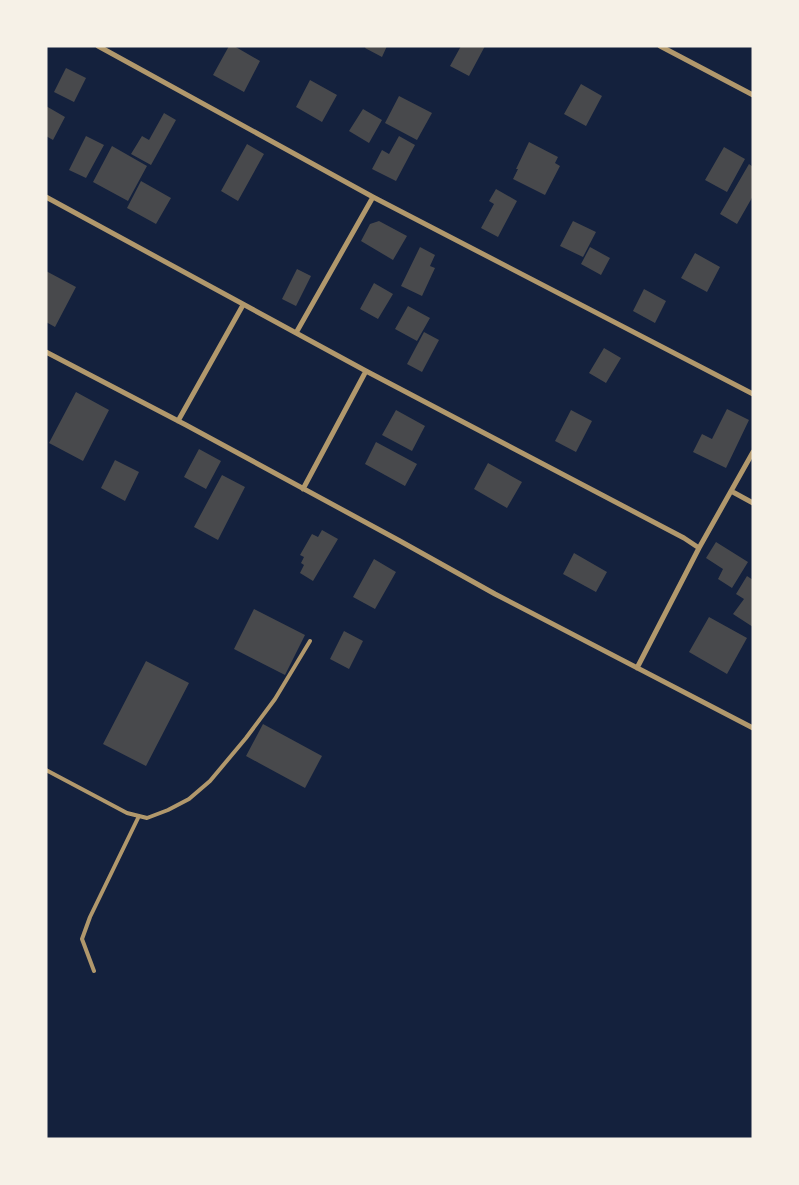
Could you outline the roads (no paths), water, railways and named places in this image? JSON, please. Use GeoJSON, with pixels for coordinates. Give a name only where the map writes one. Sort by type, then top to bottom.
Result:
{"type":"FeatureCollection","features":[{"type":"Feature","properties":{"kind":"street"},"geometry":{"type":"LineString","coordinates":[[98,46],[373,197],[753,394]]}},
{"type":"Feature","properties":{"kind":"street"},"geometry":{"type":"LineString","coordinates":[[660,46],[753,95]]}},
{"type":"Feature","properties":{"kind":"street"},"geometry":{"type":"LineString","coordinates":[[46,197],[243,305],[699,548]]}},
{"type":"Feature","properties":{"kind":"street"},"geometry":{"type":"LineString","coordinates":[[296,333],[373,197]]}},
{"type":"Feature","properties":{"kind":"street"},"geometry":{"type":"LineString","coordinates":[[178,420],[243,305]]}},
{"type":"Feature","properties":{"kind":"street"},"geometry":{"type":"LineString","coordinates":[[46,352],[178,420],[495,594],[753,728]]}},
{"type":"Feature","properties":{"kind":"street"},"geometry":{"type":"LineString","coordinates":[[303,489],[366,371]]}},
{"type":"Feature","properties":{"kind":"street"},"geometry":{"type":"LineString","coordinates":[[637,668],[699,548],[753,452]]}},
{"type":"Feature","properties":{"kind":"street"},"geometry":{"type":"LineString","coordinates":[[731,491],[753,503]]}},
{"type":"Feature","properties":{"kind":"lane"},"geometry":{"type":"LineString","coordinates":[[46,770],[127,813],[147,818],[168,810],[189,799],[210,781],[246,738],[275,699],[310,642]]}},
{"type":"Feature","properties":{"kind":"lane"},"geometry":{"type":"LineString","coordinates":[[94,971],[82,939],[90,917],[139,816]]}}]}
